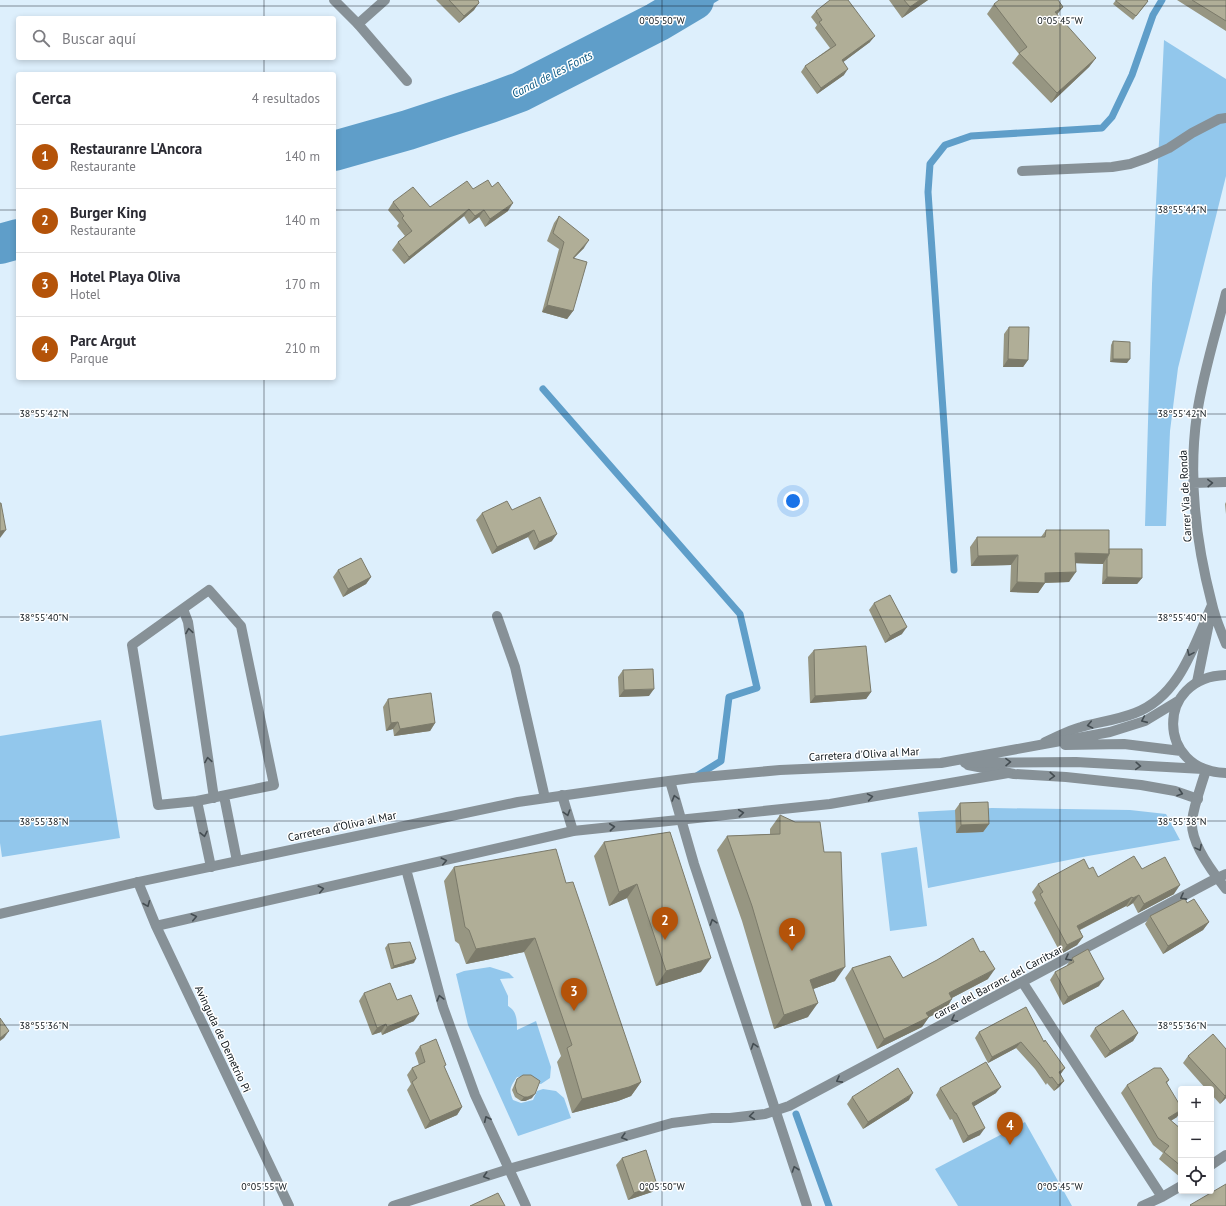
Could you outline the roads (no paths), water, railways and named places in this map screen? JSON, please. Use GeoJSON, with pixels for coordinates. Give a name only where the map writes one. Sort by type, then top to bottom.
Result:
{"type":"FeatureCollection","features":[{"type":"Feature","properties":{"kind":"street"},"geometry":{"type":"LineString","coordinates":[[334,0],[358,24],[407,81]]}},
{"type":"Feature","properties":{"kind":"street"},"geometry":{"type":"LineString","coordinates":[[358,24],[384,0]]}},
{"type":"Feature","properties":{"kind":"street"},"geometry":{"type":"LineString","coordinates":[[1022,171],[1112,167],[1130,164],[1169,148],[1192,133],[1226,118]]}},
{"type":"Feature","properties":{"kind":"street","name":"Carrer Via de Ronda"},"geometry":{"type":"LineString","coordinates":[[1226,293],[1209,355],[1198,409],[1193,446],[1193,484],[1200,551],[1212,605],[1226,644]]}},
{"type":"Feature","properties":{"kind":"street"},"geometry":{"type":"LineString","coordinates":[[1193,484],[1226,482]]}},
{"type":"Feature","properties":{"kind":"street"},"geometry":{"type":"LineString","coordinates":[[209,590],[241,626],[274,785],[219,797],[158,805],[132,645],[209,590]]}},
{"type":"Feature","properties":{"kind":"street"},"geometry":{"type":"LineString","coordinates":[[1037,745],[1081,727],[1135,713],[1145,709],[1158,700],[1174,683],[1184,667],[1212,605]]}},
{"type":"Feature","properties":{"kind":"street","name":"Carrer Via de Ronda"},"geometry":{"type":"LineString","coordinates":[[1197,682],[1212,605]]}},
{"type":"Feature","properties":{"kind":"street"},"geometry":{"type":"LineString","coordinates":[[182,609],[188,622],[219,797],[237,861]]}},
{"type":"Feature","properties":{"kind":"street"},"geometry":{"type":"LineString","coordinates":[[497,616],[515,667],[544,798]]}},
{"type":"Feature","properties":{"kind":"street"},"geometry":{"type":"LineString","coordinates":[[1204,770],[1187,758],[1176,742],[1173,729],[1174,715],[1178,701],[1186,690],[1197,682],[1211,676],[1226,675]]}},
{"type":"Feature","properties":{"kind":"street","name":"Carretera d'Oliva al Mar"},"geometry":{"type":"LineString","coordinates":[[692,778],[780,770],[941,763],[1110,732],[1145,720],[1178,701]]}},
{"type":"Feature","properties":{"kind":"street","name":"Carretera d'Oliva al Mar"},"geometry":{"type":"LineString","coordinates":[[1037,745],[1124,744],[1181,751]]}},
{"type":"Feature","properties":{"kind":"street"},"geometry":{"type":"LineString","coordinates":[[941,763],[1076,762],[1204,770],[1226,773]]}},
{"type":"Feature","properties":{"kind":"street"},"geometry":{"type":"LineString","coordinates":[[958,763],[1008,773],[1066,777],[1141,785],[1175,791],[1198,799]]}},
{"type":"Feature","properties":{"kind":"street"},"geometry":{"type":"LineString","coordinates":[[1204,770],[1192,821],[1194,837],[1198,847],[1222,876],[1226,889]]}},
{"type":"Feature","properties":{"kind":"street"},"geometry":{"type":"LineString","coordinates":[[156,926],[573,831],[830,804],[1008,773]]}},
{"type":"Feature","properties":{"kind":"street","name":"Carretera d’Oliva al Mar"},"geometry":{"type":"LineString","coordinates":[[0,914],[211,866],[510,804],[562,795],[692,778]]}},
{"type":"Feature","properties":{"kind":"street"},"geometry":{"type":"LineString","coordinates":[[670,781],[694,864],[807,1206]]}},
{"type":"Feature","properties":{"kind":"street"},"geometry":{"type":"LineString","coordinates":[[562,795],[573,831]]}},
{"type":"Feature","properties":{"kind":"street"},"geometry":{"type":"LineString","coordinates":[[197,801],[211,866]]}},
{"type":"Feature","properties":{"kind":"street"},"geometry":{"type":"LineString","coordinates":[[406,870],[443,1007],[475,1095],[526,1206]]}},
{"type":"Feature","properties":{"kind":"street","name":"carrer del Barranc del Carritxar"},"geometry":{"type":"LineString","coordinates":[[393,1206],[509,1169],[672,1123],[712,1118],[759,1115],[789,1106],[1222,876]]}},
{"type":"Feature","properties":{"kind":"street","name":"Avinguda de Demetrio Pi"},"geometry":{"type":"LineString","coordinates":[[138,882],[156,926],[289,1206]]}},
{"type":"Feature","properties":{"kind":"street"},"geometry":{"type":"LineString","coordinates":[[1023,983],[1162,1197]]}},
{"type":"Feature","properties":{"kind":"street"},"geometry":{"type":"LineString","coordinates":[[1214,1163],[1226,1154]]}},
{"type":"Feature","properties":{"kind":"street"},"geometry":{"type":"LineString","coordinates":[[1142,1206],[1178,1188]]}},
{"type":"Feature","properties":{"kind":"waterway","name":"Canal de les Fonts"},"geometry":{"type":"LineString","coordinates":[[336,150],[408,130],[520,92],[657,22],[694,0]]}},
{"type":"Feature","properties":{"kind":"waterway"},"geometry":{"type":"LineString","coordinates":[[954,570],[928,192],[930,164],[945,145],[971,136],[1102,128],[1112,117],[1132,75],[1153,15],[1162,0]]}},
{"type":"Feature","properties":{"kind":"waterway","name":"Canal de les Fonts"},"geometry":{"type":"LineString","coordinates":[[0,244],[16,240]]}},
{"type":"Feature","properties":{"kind":"waterway"},"geometry":{"type":"LineString","coordinates":[[543,389],[740,614],[757,688],[729,697],[721,761],[695,777]]}},
{"type":"Feature","properties":{"kind":"waterway"},"geometry":{"type":"LineString","coordinates":[[796,1114],[829,1206]]}},
{"type":"Feature","properties":{"kind":"place","name":"Burger King"},"geometry":{"type":"Point","coordinates":[665,940]}},
{"type":"Feature","properties":{"kind":"place","name":"Restauranre L'Ancora"},"geometry":{"type":"Point","coordinates":[792,951]}},
{"type":"Feature","properties":{"kind":"place","name":"Hotel Playa Oliva"},"geometry":{"type":"Point","coordinates":[574,1011]}},
{"type":"Feature","properties":{"kind":"place","name":"Parc Argut"},"geometry":{"type":"Point","coordinates":[1010,1145]}}]}
